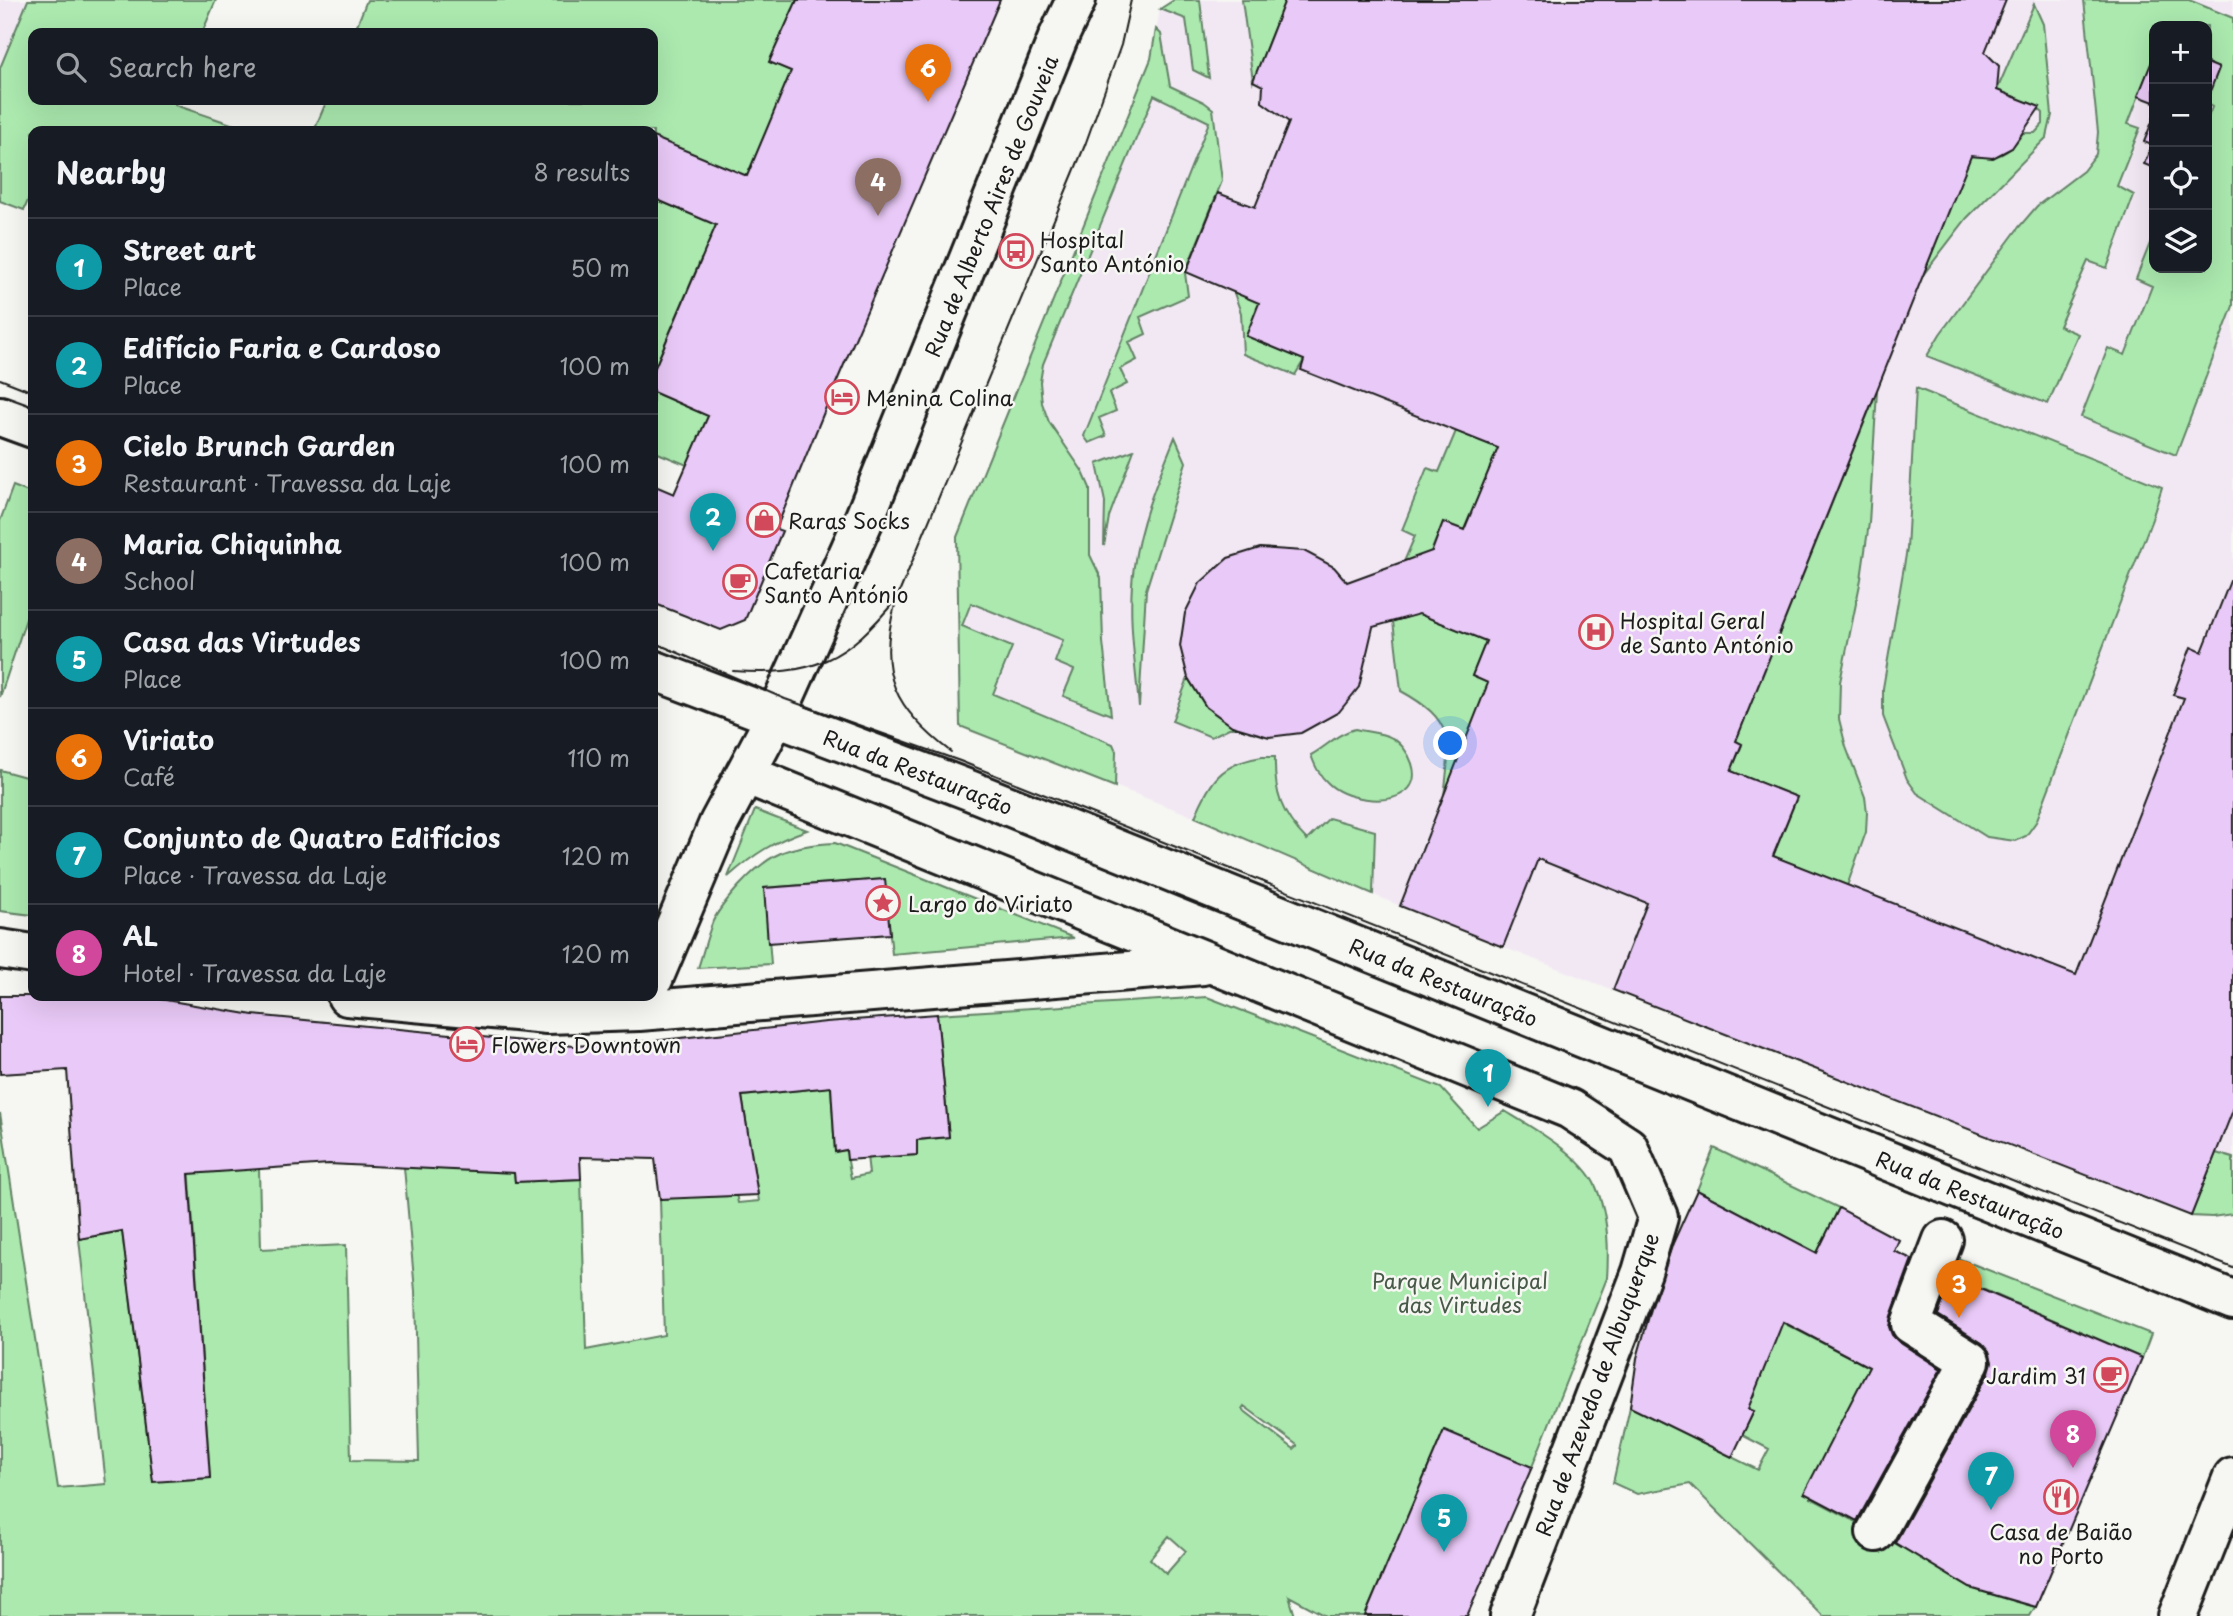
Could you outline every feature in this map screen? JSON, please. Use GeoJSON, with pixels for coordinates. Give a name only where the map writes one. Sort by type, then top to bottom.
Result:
{"type":"FeatureCollection","features":[{"type":"Feature","properties":{"kind":"street","name":"Rua de Alberto Aires de Gouveia"},"geometry":{"type":"LineString","coordinates":[[775,718],[865,517],[1058,38],[1076,0]]}},
{"type":"Feature","properties":{"kind":"street"},"geometry":{"type":"LineString","coordinates":[[0,415],[28,426]]}},
{"type":"Feature","properties":{"kind":"street","name":"Rua da Restauração"},"geometry":{"type":"LineString","coordinates":[[658,672],[982,795],[2233,1300]]}},
{"type":"Feature","properties":{"kind":"street"},"geometry":{"type":"LineString","coordinates":[[658,967],[719,823],[775,718]]}},
{"type":"Feature","properties":{"kind":"street"},"geometry":{"type":"LineString","coordinates":[[745,774],[1212,964]]}},
{"type":"Feature","properties":{"kind":"street"},"geometry":{"type":"LineString","coordinates":[[0,949],[28,953]]}},
{"type":"Feature","properties":{"kind":"street"},"geometry":{"type":"LineString","coordinates":[[658,994],[1212,964]]}},
{"type":"Feature","properties":{"kind":"street","name":"Rua de Azevedo de Albuquerque"},"geometry":{"type":"LineString","coordinates":[[1212,964],[1570,1109],[1628,1147],[1658,1217],[1642,1272],[1510,1616]]}},
{"type":"Feature","properties":{"kind":"street"},"geometry":{"type":"LineString","coordinates":[[403,1001],[547,1014],[615,1001]]}},
{"type":"Feature","properties":{"kind":"street"},"geometry":{"type":"LineString","coordinates":[[1876,1532],[1970,1360],[1911,1324],[1943,1240]]}},
{"type":"Feature","properties":{"kind":"street"},"geometry":{"type":"LineString","coordinates":[[2178,1616],[2233,1477]]}},
{"type":"Feature","properties":{"kind":"shaded area"},"geometry":{"type":"Polygon","coordinates":[[[0,0],[28,0],[0,68],[0,0]]]}},
{"type":"Feature","properties":{"kind":"shaded area","name":"Hospital Geral de Santo António"},"geometry":{"type":"Polygon","coordinates":[[[1174,0],[2233,0],[2233,1214],[2191,1216],[1503,947],[1400,906],[1195,817],[960,726],[957,537],[1151,59],[1160,9],[1174,0]]]}},
{"type":"Feature","properties":{"kind":"green space"},"geometry":{"type":"Polygon","coordinates":[[[28,0],[216,0],[204,28],[28,28],[28,105],[175,105],[237,126],[28,126],[28,201],[24,210],[0,201],[0,68],[28,0]]]}},
{"type":"Feature","properties":{"kind":"green space"},"geometry":{"type":"Polygon","coordinates":[[[367,0],[805,0],[793,9],[770,62],[800,75],[752,178],[659,140],[658,142],[658,126],[316,126],[325,105],[658,105],[658,28],[356,28],[367,0]]]}},
{"type":"Feature","properties":{"kind":"green space"},"geometry":{"type":"Polygon","coordinates":[[[1174,0],[1200,0],[1209,78],[1193,70],[1186,19],[1160,9],[1174,0]]]}},
{"type":"Feature","properties":{"kind":"green space"},"geometry":{"type":"Polygon","coordinates":[[[1242,0],[1285,0],[1253,81],[1242,0]]]}},
{"type":"Feature","properties":{"kind":"green space"},"geometry":{"type":"Polygon","coordinates":[[[2084,0],[2189,0],[2233,18],[2233,306],[2176,455],[2081,417],[2108,348],[2125,355],[2152,286],[2136,279],[2149,246],[2149,273],[2212,273],[2212,86],[2219,68],[2212,65],[2212,21],[2149,21],[2149,69],[2128,124],[2140,128],[2117,186],[2134,195],[2107,268],[2088,261],[2059,326],[2078,334],[2048,404],[1927,356],[1940,334],[2019,227],[2037,206],[2083,171],[2096,154],[2098,132],[2084,0]]]}},
{"type":"Feature","properties":{"kind":"green space"},"geometry":{"type":"Polygon","coordinates":[[[2034,4],[2043,24],[2052,115],[2047,137],[1967,218],[1923,275],[1971,156],[1989,157],[2002,154],[2012,147],[2023,133],[2035,133],[2043,124],[2043,113],[2034,105],[1997,90],[2034,4]]]}},
{"type":"Feature","properties":{"kind":"green space"},"geometry":{"type":"Polygon","coordinates":[[[1156,29],[1161,34],[1170,86],[1213,109],[1222,181],[1185,273],[1188,296],[1140,317],[1146,334],[1129,342],[1137,360],[1120,369],[1127,384],[1109,393],[1116,411],[1099,418],[1106,436],[1089,443],[1084,436],[1209,122],[1154,95],[1043,364],[1040,382],[1042,403],[1049,422],[1083,472],[1090,488],[1090,555],[1101,578],[1103,642],[1111,715],[1063,696],[1074,670],[1055,662],[1063,640],[971,603],[962,626],[1012,647],[993,694],[1113,744],[1116,751],[1115,787],[960,726],[957,537],[1151,59],[1156,29]]]}},
{"type":"Feature","properties":{"kind":"green space"},"geometry":{"type":"Polygon","coordinates":[[[658,200],[740,235],[701,259],[658,360],[658,200]]]}},
{"type":"Feature","properties":{"kind":"green space"},"geometry":{"type":"Polygon","coordinates":[[[1239,282],[1268,293],[1257,308],[1247,336],[1304,360],[1295,375],[1243,354],[1241,313],[1234,293],[1239,282]]]}},
{"type":"Feature","properties":{"kind":"green space"},"geometry":{"type":"Polygon","coordinates":[[[1916,388],[2162,487],[2036,822],[2026,836],[2015,841],[1987,837],[1917,793],[1907,779],[1883,716],[1883,688],[1907,549],[1916,388]]]}},
{"type":"Feature","properties":{"kind":"green space"},"geometry":{"type":"Polygon","coordinates":[[[1877,391],[1869,523],[1861,579],[1840,682],[1839,719],[1846,747],[1865,797],[1867,812],[1866,832],[1847,886],[1773,856],[1797,797],[1731,771],[1742,745],[1736,741],[1877,391]]]}},
{"type":"Feature","properties":{"kind":"green space"},"geometry":{"type":"Polygon","coordinates":[[[658,394],[805,457],[687,465],[658,453],[658,394]]]}},
{"type":"Feature","properties":{"kind":"green space"},"geometry":{"type":"Polygon","coordinates":[[[1456,431],[1641,506],[1464,530],[1443,522],[1427,562],[1448,571],[1429,618],[1486,641],[1472,676],[1503,689],[1444,796],[1448,760],[1445,733],[1431,712],[1401,691],[1393,621],[1416,615],[1400,571],[1415,536],[1402,530],[1427,468],[1439,472],[1456,431]]]}},
{"type":"Feature","properties":{"kind":"green space"},"geometry":{"type":"Polygon","coordinates":[[[1175,437],[1186,462],[1146,590],[1139,707],[1131,619],[1134,566],[1145,516],[1175,437]]]}},
{"type":"Feature","properties":{"kind":"green space"},"geometry":{"type":"Polygon","coordinates":[[[1134,450],[1109,517],[1104,546],[1105,502],[1097,464],[1134,450]]]}},
{"type":"Feature","properties":{"kind":"green space"},"geometry":{"type":"Polygon","coordinates":[[[13,486],[28,492],[28,613],[0,697],[0,521],[13,486]]]}},
{"type":"Feature","properties":{"kind":"green space"},"geometry":{"type":"Polygon","coordinates":[[[1188,678],[1206,707],[1237,728],[1229,728],[1211,737],[1172,721],[1188,678]]]}},
{"type":"Feature","properties":{"kind":"green space"},"geometry":{"type":"Polygon","coordinates":[[[1355,729],[1388,736],[1404,748],[1414,772],[1411,786],[1405,792],[1387,799],[1365,799],[1335,789],[1322,777],[1311,755],[1355,729]]]}},
{"type":"Feature","properties":{"kind":"green space"},"geometry":{"type":"Polygon","coordinates":[[[1262,757],[1275,757],[1276,782],[1281,802],[1291,821],[1307,840],[1329,818],[1375,831],[1373,894],[1195,817],[1206,793],[1219,776],[1236,764],[1262,757]]]}},
{"type":"Feature","properties":{"kind":"green space"},"geometry":{"type":"Polygon","coordinates":[[[0,770],[28,778],[28,914],[0,911],[0,770]]]}},
{"type":"Feature","properties":{"kind":"green space"},"geometry":{"type":"Polygon","coordinates":[[[755,810],[807,830],[765,849],[728,877],[755,810]]]}},
{"type":"Feature","properties":{"kind":"green space"},"geometry":{"type":"Polygon","coordinates":[[[835,843],[1074,938],[892,954],[884,879],[765,888],[771,964],[698,968],[715,916],[750,874],[782,852],[835,843]]]}},
{"type":"Feature","properties":{"kind":"green space","name":"Parque Municipal das Virtudes"},"geometry":{"type":"Polygon","coordinates":[[[1207,997],[1441,1088],[1477,1128],[1505,1111],[1556,1144],[1590,1176],[1600,1197],[1607,1232],[1607,1278],[1532,1467],[1444,1430],[1365,1616],[1326,1616],[1289,1596],[1295,1616],[0,1616],[0,1113],[58,1488],[106,1484],[79,1239],[122,1231],[153,1481],[210,1478],[189,1165],[259,1169],[261,1249],[346,1245],[351,1460],[419,1461],[415,1291],[404,1167],[514,1169],[515,1182],[581,1179],[586,1350],[664,1335],[660,1199],[687,1197],[734,1185],[738,1203],[759,1201],[742,1096],[831,1087],[835,1151],[846,1150],[851,1178],[869,1174],[866,1146],[896,1156],[917,1155],[917,1140],[949,1137],[937,1014],[1207,997]],[[1244,1406],[1242,1409],[1294,1449],[1297,1446],[1297,1445],[1244,1406]],[[1169,1536],[1150,1559],[1166,1574],[1186,1551],[1169,1536]]]}},
{"type":"Feature","properties":{"kind":"green space"},"geometry":{"type":"Polygon","coordinates":[[[1714,1148],[1839,1208],[1817,1253],[1697,1190],[1714,1148]]]}},
{"type":"Feature","properties":{"kind":"green space"},"geometry":{"type":"Polygon","coordinates":[[[2216,1153],[2233,1158],[2233,1214],[2191,1216],[2216,1153]]]}},
{"type":"Feature","properties":{"kind":"green space"},"geometry":{"type":"Polygon","coordinates":[[[1960,1259],[2151,1334],[2142,1358],[1950,1275],[1960,1259]]]}},
{"type":"Feature","properties":{"kind":"green space"},"geometry":{"type":"Polygon","coordinates":[[[1768,1315],[1869,1367],[1811,1498],[1876,1532],[1970,1588],[2035,1607],[2030,1616],[1823,1616],[1690,1484],[1637,1494],[1613,1483],[1630,1407],[1758,1470],[1769,1449],[1742,1435],[1754,1411],[1717,1395],[1768,1315]]]}},
{"type":"Feature","properties":{"kind":"building"},"geometry":{"type":"Polygon","coordinates":[[[797,0],[1000,0],[831,395],[776,529],[782,531],[745,620],[721,630],[658,605],[658,487],[674,494],[708,416],[658,394],[658,360],[716,225],[658,200],[658,139],[747,176],[791,71],[769,62],[797,0]]]}},
{"type":"Feature","properties":{"kind":"building"},"geometry":{"type":"Polygon","coordinates":[[[1285,0],[2006,0],[1985,52],[1999,66],[1997,90],[2040,107],[2012,148],[1993,158],[1971,156],[1736,741],[1742,744],[1731,771],[1797,797],[1773,856],[2076,975],[2184,698],[2173,695],[2191,647],[2202,652],[2230,581],[2233,581],[2233,1110],[2191,1216],[1613,990],[1647,903],[1538,859],[1503,947],[1400,906],[1488,683],[1472,676],[1486,641],[1419,614],[1373,627],[1359,687],[1339,712],[1301,733],[1269,737],[1232,726],[1206,707],[1188,678],[1180,646],[1185,613],[1200,583],[1228,558],[1260,548],[1304,551],[1334,567],[1347,582],[1432,551],[1443,522],[1464,530],[1498,448],[1301,370],[1304,360],[1246,336],[1259,303],[1186,272],[1218,193],[1255,207],[1289,122],[1262,102],[1263,86],[1253,81],[1285,0]]]}},
{"type":"Feature","properties":{"kind":"building"},"geometry":{"type":"Polygon","coordinates":[[[2212,65],[2219,68],[2212,86],[2212,65]]]}},
{"type":"Feature","properties":{"kind":"building"},"geometry":{"type":"Polygon","coordinates":[[[2149,68],[2149,100],[2138,96],[2149,68]]]}},
{"type":"Feature","properties":{"kind":"building"},"geometry":{"type":"Polygon","coordinates":[[[2149,130],[2149,144],[2144,142],[2149,130]]]}},
{"type":"Feature","properties":{"kind":"building"},"geometry":{"type":"Polygon","coordinates":[[[2149,152],[2149,166],[2144,164],[2149,152]]]}},
{"type":"Feature","properties":{"kind":"building"},"geometry":{"type":"Polygon","coordinates":[[[885,879],[890,934],[768,943],[764,888],[885,879]]]}},
{"type":"Feature","properties":{"kind":"building"},"geometry":{"type":"Polygon","coordinates":[[[0,996],[28,996],[28,1001],[171,1001],[253,1015],[574,1046],[937,1014],[949,1137],[917,1140],[917,1155],[847,1160],[846,1150],[835,1152],[831,1087],[742,1096],[758,1195],[660,1199],[655,1159],[580,1157],[581,1179],[515,1182],[514,1173],[329,1164],[189,1174],[210,1478],[153,1482],[122,1231],[79,1239],[67,1070],[0,1074],[0,996]]]}},
{"type":"Feature","properties":{"kind":"building"},"geometry":{"type":"Polygon","coordinates":[[[1697,1190],[1817,1253],[1839,1208],[1899,1240],[1894,1251],[1912,1259],[1889,1327],[1899,1342],[1941,1369],[1857,1521],[1804,1493],[1869,1367],[1783,1322],[1748,1409],[1754,1411],[1732,1457],[1630,1407],[1637,1358],[1651,1309],[1673,1243],[1697,1190]]]}},
{"type":"Feature","properties":{"kind":"building"},"geometry":{"type":"Polygon","coordinates":[[[1952,1277],[2142,1358],[2036,1607],[1970,1588],[1895,1543],[1992,1362],[1989,1351],[1982,1343],[1938,1315],[1952,1277]]]}},
{"type":"Feature","properties":{"kind":"building"},"geometry":{"type":"Polygon","coordinates":[[[1444,1430],[1532,1467],[1467,1616],[1365,1616],[1444,1430]]]}},
{"type":"Feature","properties":{"kind":"tram line"},"geometry":{"type":"LineString","coordinates":[[733,671],[785,671],[826,660],[862,636],[897,598],[1085,145],[1121,45],[1131,0]]}},
{"type":"Feature","properties":{"kind":"tram line"},"geometry":{"type":"LineString","coordinates":[[0,379],[28,390]]}},
{"type":"Feature","properties":{"kind":"tram line"},"geometry":{"type":"LineString","coordinates":[[895,605],[888,651],[895,689],[916,721],[951,752]]}},
{"type":"Feature","properties":{"kind":"tram line"},"geometry":{"type":"LineString","coordinates":[[658,644],[785,699],[960,761],[2233,1268]]}},
{"type":"Feature","properties":{"kind":"place","name":"Viriato"},"geometry":{"type":"Point","coordinates":[928,102]}},
{"type":"Feature","properties":{"kind":"place","name":"Maria Chiquinha"},"geometry":{"type":"Point","coordinates":[878,216]}},
{"type":"Feature","properties":{"kind":"place","name":"Hospital Santo António"},"geometry":{"type":"Point","coordinates":[1016,251]}},
{"type":"Feature","properties":{"kind":"place","name":"Menina Colina"},"geometry":{"type":"Point","coordinates":[842,397]}},
{"type":"Feature","properties":{"kind":"place","name":"Raras Socks"},"geometry":{"type":"Point","coordinates":[764,520]}},
{"type":"Feature","properties":{"kind":"place","name":"Edifício Faria e Cardoso"},"geometry":{"type":"Point","coordinates":[713,551]}},
{"type":"Feature","properties":{"kind":"place","name":"Cafetaria Santo António"},"geometry":{"type":"Point","coordinates":[740,582]}},
{"type":"Feature","properties":{"kind":"place","name":"Hospital Geral de Santo António"},"geometry":{"type":"Point","coordinates":[1596,632]}},
{"type":"Feature","properties":{"kind":"place","name":"Largo do Viriato"},"geometry":{"type":"Point","coordinates":[883,903]}},
{"type":"Feature","properties":{"kind":"place","name":"Flowers Downtown"},"geometry":{"type":"Point","coordinates":[467,1044]}},
{"type":"Feature","properties":{"kind":"place","name":"Street art"},"geometry":{"type":"Point","coordinates":[1488,1107]}},
{"type":"Feature","properties":{"kind":"place","name":"Cielo Brunch Garden"},"geometry":{"type":"Point","coordinates":[1959,1318]}},
{"type":"Feature","properties":{"kind":"place","name":"Jardim 31"},"geometry":{"type":"Point","coordinates":[2111,1375]}},
{"type":"Feature","properties":{"kind":"place","name":"AL"},"geometry":{"type":"Point","coordinates":[2073,1468]}},
{"type":"Feature","properties":{"kind":"place","name":"Casa de Baião no Porto"},"geometry":{"type":"Point","coordinates":[2061,1497]}},
{"type":"Feature","properties":{"kind":"place","name":"Conjunto de Quatro Edifícios"},"geometry":{"type":"Point","coordinates":[1991,1510]}},
{"type":"Feature","properties":{"kind":"place","name":"Casa das Virtudes"},"geometry":{"type":"Point","coordinates":[1444,1552]}}]}
